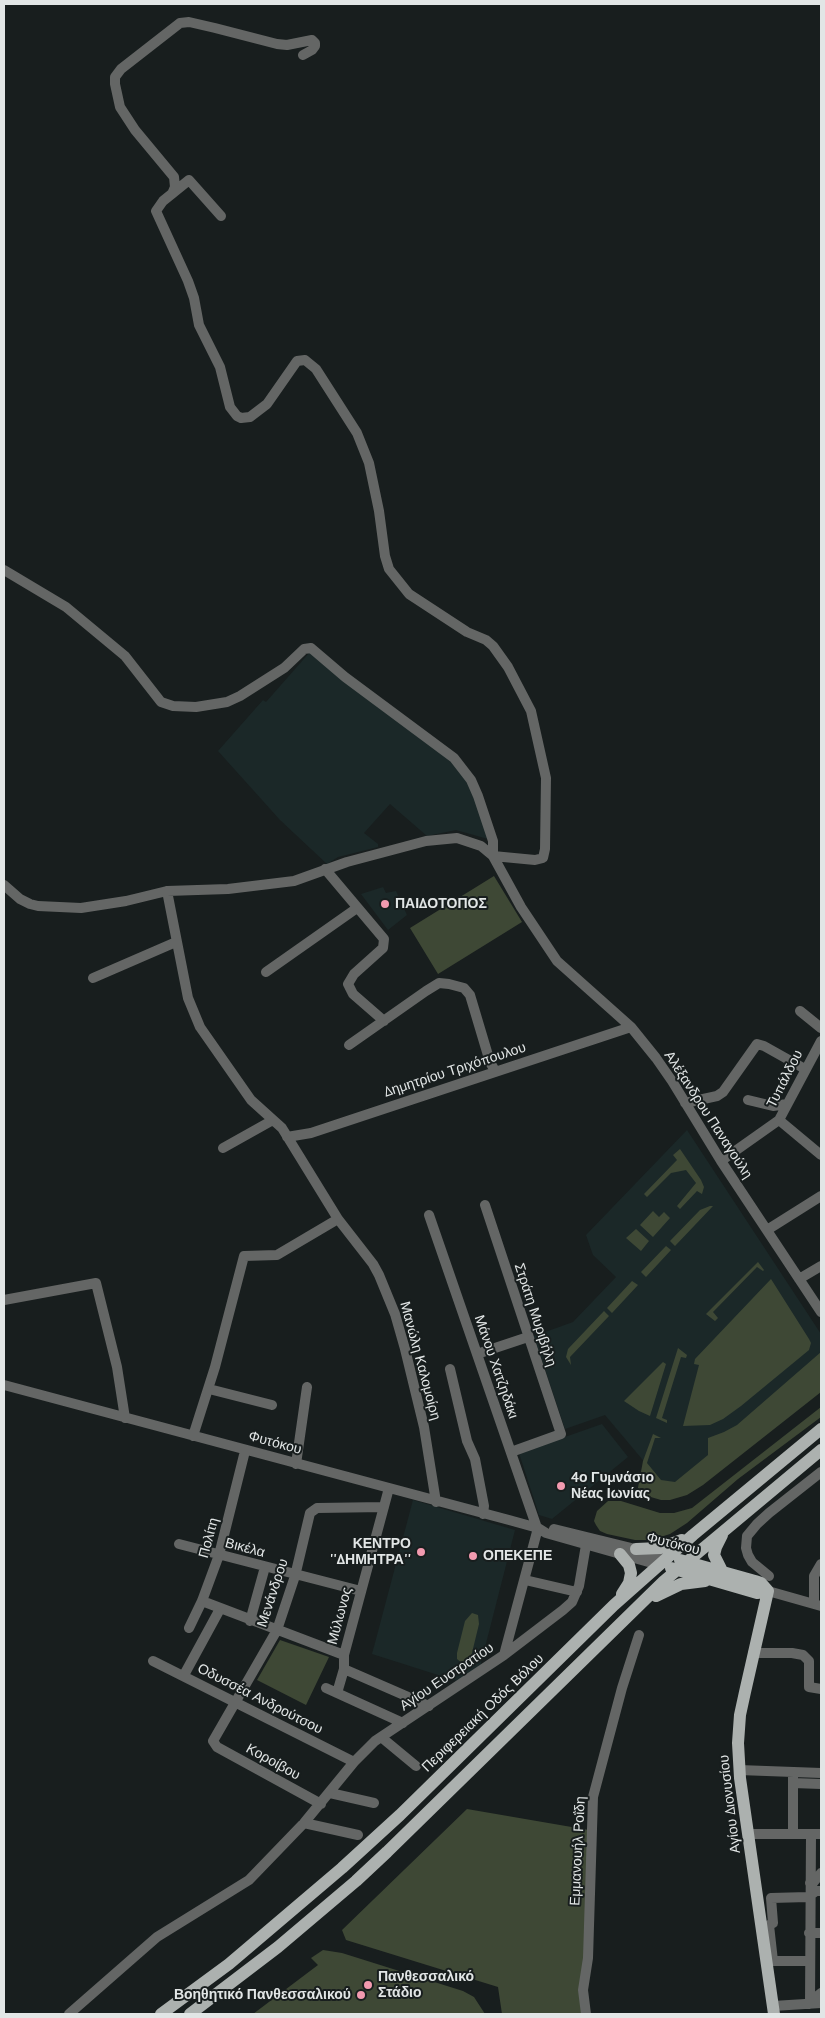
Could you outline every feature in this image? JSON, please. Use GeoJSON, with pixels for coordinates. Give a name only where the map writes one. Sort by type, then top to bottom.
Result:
{"type":"FeatureCollection","features":[{"type":"Feature","properties":{"kind":"main road","name":"Περιφερειακή Οδός Βόλου"},"geometry":{"type":"LineString","coordinates":[[161,2014],[229,1964],[342,1868],[400,1815],[614,1606],[663,1561],[821,1429]]}},
{"type":"Feature","properties":{"kind":"main road"},"geometry":{"type":"LineString","coordinates":[[190,2014],[278,1947],[388,1852],[632,1611],[681,1566],[821,1450]]}},
{"type":"Feature","properties":{"kind":"main road"},"geometry":{"type":"LineString","coordinates":[[722,1572],[716,1562],[714,1552],[726,1528]]}},
{"type":"Feature","properties":{"kind":"main road"},"geometry":{"type":"LineString","coordinates":[[636,1550],[660,1548],[693,1535]]}},
{"type":"Feature","properties":{"kind":"main road"},"geometry":{"type":"LineString","coordinates":[[614,1606],[629,1583],[631,1575],[629,1566],[620,1554]]}},
{"type":"Feature","properties":{"kind":"main road","name":"Φυτόκου"},"geometry":{"type":"LineString","coordinates":[[663,1561],[731,1585],[757,1592],[768,1591]]}},
{"type":"Feature","properties":{"kind":"main road","name":"Φυτόκου"},"geometry":{"type":"LineString","coordinates":[[681,1566],[722,1572],[755,1581],[768,1591]]}},
{"type":"Feature","properties":{"kind":"main road"},"geometry":{"type":"LineString","coordinates":[[632,1611],[668,1589],[681,1584],[700,1581],[731,1585]]}},
{"type":"Feature","properties":{"kind":"main road","name":"Αγίου Διονυσίου"},"geometry":{"type":"LineString","coordinates":[[768,1591],[740,1715],[739,1770],[774,2010]]}},
{"type":"Feature","properties":{"kind":"street"},"geometry":{"type":"LineString","coordinates":[[172,194],[175,187],[174,177],[135,130],[120,107],[115,77],[122,69],[180,23],[189,22],[278,44],[287,45],[312,40],[315,46],[304,54]]}},
{"type":"Feature","properties":{"kind":"street"},"geometry":{"type":"LineString","coordinates":[[4,570],[66,607],[125,656],[161,702],[173,706],[196,707],[227,702],[240,696],[284,668],[304,649],[311,648],[345,677],[444,749],[458,763],[471,780],[478,796],[493,841],[493,856],[528,859],[543,858],[545,848],[546,778],[531,712],[508,667],[493,646],[486,640],[467,632],[409,594],[389,569],[384,556],[372,473],[366,456],[348,417],[313,365],[305,360],[297,362],[267,404],[250,417],[241,418],[233,413],[220,367],[199,325],[194,298],[188,281],[157,213],[159,204],[189,180],[221,216]]}},
{"type":"Feature","properties":{"kind":"street","name":"Αλέξανδρου Παναγούλη"},"geometry":{"type":"LineString","coordinates":[[4,885],[20,899],[30,904],[81,908],[131,900],[167,891],[228,889],[294,881],[347,862],[426,842],[457,838],[485,849],[493,856],[521,907],[557,962],[631,1027],[661,1066],[720,1160],[821,1312]]}},
{"type":"Feature","properties":{"kind":"street"},"geometry":{"type":"LineString","coordinates":[[326,869],[357,908],[383,936],[385,942],[383,948],[352,976],[349,987],[356,997],[384,1021]]}},
{"type":"Feature","properties":{"kind":"street","name":"Μανώλη Καλομοίρη"},"geometry":{"type":"LineString","coordinates":[[167,891],[188,998],[200,1027],[251,1100],[280,1126],[338,1219],[373,1264],[395,1314],[424,1427],[436,1502]]}},
{"type":"Feature","properties":{"kind":"street"},"geometry":{"type":"LineString","coordinates":[[266,972],[357,908]]}},
{"type":"Feature","properties":{"kind":"street"},"geometry":{"type":"LineString","coordinates":[[93,978],[176,942]]}},
{"type":"Feature","properties":{"kind":"street"},"geometry":{"type":"LineString","coordinates":[[348,1045],[426,991],[439,984],[456,985],[464,988],[470,995],[490,1062],[496,1072]]}},
{"type":"Feature","properties":{"kind":"street"},"geometry":{"type":"LineString","coordinates":[[800,1011],[821,1028]]}},
{"type":"Feature","properties":{"kind":"street","name":"Δημητρίου Τριχόπουλου"},"geometry":{"type":"LineString","coordinates":[[287,1137],[311,1133],[631,1027]]}},
{"type":"Feature","properties":{"kind":"street","name":"Τυπάλδου"},"geometry":{"type":"LineString","coordinates":[[720,1160],[779,1120],[821,1041]]}},
{"type":"Feature","properties":{"kind":"street"},"geometry":{"type":"LineString","coordinates":[[685,1103],[717,1096],[723,1092],[757,1044],[805,1069]]}},
{"type":"Feature","properties":{"kind":"street"},"geometry":{"type":"LineString","coordinates":[[748,1100],[773,1106],[787,1104]]}},
{"type":"Feature","properties":{"kind":"street"},"geometry":{"type":"LineString","coordinates":[[223,1148],[272,1120]]}},
{"type":"Feature","properties":{"kind":"street"},"geometry":{"type":"LineString","coordinates":[[779,1120],[821,1155]]}},
{"type":"Feature","properties":{"kind":"street"},"geometry":{"type":"LineString","coordinates":[[767,1230],[821,1196]]}},
{"type":"Feature","properties":{"kind":"street","name":"Στράτη Μυριβήλη"},"geometry":{"type":"LineString","coordinates":[[485,1205],[561,1434],[511,1452]]}},
{"type":"Feature","properties":{"kind":"street","name":"Μάνου Χατζηδάκι"},"geometry":{"type":"LineString","coordinates":[[429,1214],[537,1528]]}},
{"type":"Feature","properties":{"kind":"street"},"geometry":{"type":"LineString","coordinates":[[194,1436],[209,1390],[244,1256],[273,1256],[281,1253],[338,1219]]}},
{"type":"Feature","properties":{"kind":"street"},"geometry":{"type":"LineString","coordinates":[[799,1278],[821,1266]]}},
{"type":"Feature","properties":{"kind":"street"},"geometry":{"type":"LineString","coordinates":[[4,1300],[96,1283],[117,1367],[125,1418]]}},
{"type":"Feature","properties":{"kind":"street"},"geometry":{"type":"LineString","coordinates":[[477,1354],[528,1337]]}},
{"type":"Feature","properties":{"kind":"street"},"geometry":{"type":"LineString","coordinates":[[450,1369],[467,1441],[475,1459],[484,1506],[483,1514]]}},
{"type":"Feature","properties":{"kind":"street","name":"Φυτόκου"},"geometry":{"type":"LineString","coordinates":[[4,1385],[537,1528],[546,1533],[586,1545],[620,1554],[663,1561]]}},
{"type":"Feature","properties":{"kind":"street"},"geometry":{"type":"LineString","coordinates":[[296,1464],[307,1386]]}},
{"type":"Feature","properties":{"kind":"street"},"geometry":{"type":"LineString","coordinates":[[209,1390],[272,1405]]}},
{"type":"Feature","properties":{"kind":"street","name":"Πολίτη"},"geometry":{"type":"LineString","coordinates":[[189,1628],[202,1601],[219,1555],[245,1450]]}},
{"type":"Feature","properties":{"kind":"street"},"geometry":{"type":"LineString","coordinates":[[769,1576],[752,1562],[748,1555],[746,1548],[747,1536],[770,1513],[819,1478]]}},
{"type":"Feature","properties":{"kind":"street","name":"Μύλωνος"},"geometry":{"type":"LineString","coordinates":[[337,1693],[344,1669],[344,1655],[389,1488]]}},
{"type":"Feature","properties":{"kind":"street","name":"Μενάνδρου"},"geometry":{"type":"LineString","coordinates":[[213,1743],[214,1738],[277,1630],[295,1576],[308,1516],[313,1510],[384,1507]]}},
{"type":"Feature","properties":{"kind":"street"},"geometry":{"type":"LineString","coordinates":[[504,1655],[537,1528]]}},
{"type":"Feature","properties":{"kind":"street","name":"Φυτόκου"},"geometry":{"type":"LineString","coordinates":[[537,1528],[584,1535],[636,1550],[663,1561]]}},
{"type":"Feature","properties":{"kind":"street","name":"Βικέλα"},"geometry":{"type":"LineString","coordinates":[[179,1544],[295,1576],[361,1591]]}},
{"type":"Feature","properties":{"kind":"street","name":"Αγίου Ευστρατίου"},"geometry":{"type":"LineString","coordinates":[[69,2014],[157,1937],[249,1880],[321,1804],[354,1762],[381,1737],[504,1655],[572,1602],[577,1592],[586,1545]]}},
{"type":"Feature","properties":{"kind":"street"},"geometry":{"type":"LineString","coordinates":[[818,1605],[814,1576],[821,1564]]}},
{"type":"Feature","properties":{"kind":"street"},"geometry":{"type":"LineString","coordinates":[[250,1621],[266,1567]]}},
{"type":"Feature","properties":{"kind":"street"},"geometry":{"type":"LineString","coordinates":[[524,1580],[577,1592]]}},
{"type":"Feature","properties":{"kind":"street","name":"Φυτόκου"},"geometry":{"type":"LineString","coordinates":[[768,1591],[818,1605]]}},
{"type":"Feature","properties":{"kind":"street"},"geometry":{"type":"LineString","coordinates":[[202,1601],[250,1621],[344,1655]]}},
{"type":"Feature","properties":{"kind":"street"},"geometry":{"type":"LineString","coordinates":[[184,1675],[220,1609]]}},
{"type":"Feature","properties":{"kind":"street","name":"Εμμανουήλ Ροΐδη"},"geometry":{"type":"LineString","coordinates":[[586,2014],[583,1990],[588,1958],[593,1797],[622,1688],[639,1635]]}},
{"type":"Feature","properties":{"kind":"street"},"geometry":{"type":"LineString","coordinates":[[753,1653],[795,1653],[803,1655],[810,1661],[809,1687],[821,1688]]}},
{"type":"Feature","properties":{"kind":"street","name":"Οδυσσέα Ανδρούτσου"},"geometry":{"type":"LineString","coordinates":[[153,1661],[354,1762]]}},
{"type":"Feature","properties":{"kind":"street"},"geometry":{"type":"LineString","coordinates":[[344,1669],[429,1706]]}},
{"type":"Feature","properties":{"kind":"street"},"geometry":{"type":"LineString","coordinates":[[326,1688],[403,1723]]}},
{"type":"Feature","properties":{"kind":"street"},"geometry":{"type":"LineString","coordinates":[[381,1737],[416,1766]]}},
{"type":"Feature","properties":{"kind":"street","name":"Κοροίβου"},"geometry":{"type":"LineString","coordinates":[[213,1743],[321,1804]]}},
{"type":"Feature","properties":{"kind":"street"},"geometry":{"type":"LineString","coordinates":[[739,1770],[821,1773]]}},
{"type":"Feature","properties":{"kind":"street"},"geometry":{"type":"LineString","coordinates":[[793,1772],[793,1834]]}},
{"type":"Feature","properties":{"kind":"street"},"geometry":{"type":"LineString","coordinates":[[793,1783],[821,1784]]}},
{"type":"Feature","properties":{"kind":"street"},"geometry":{"type":"LineString","coordinates":[[330,1793],[374,1803]]}},
{"type":"Feature","properties":{"kind":"street"},"geometry":{"type":"LineString","coordinates":[[304,1823],[358,1835]]}},
{"type":"Feature","properties":{"kind":"street"},"geometry":{"type":"LineString","coordinates":[[748,1834],[816,1834],[809,1889],[810,2001]]}},
{"type":"Feature","properties":{"kind":"street"},"geometry":{"type":"LineString","coordinates":[[757,1895],[806,1894],[821,1872]]}},
{"type":"Feature","properties":{"kind":"street"},"geometry":{"type":"LineString","coordinates":[[810,1961],[773,1962],[769,1926],[773,1923],[771,1898],[821,1886]]}},
{"type":"Feature","properties":{"kind":"street"},"geometry":{"type":"LineString","coordinates":[[809,1889],[821,1891]]}},
{"type":"Feature","properties":{"kind":"street"},"geometry":{"type":"LineString","coordinates":[[810,1933],[821,1933]]}},
{"type":"Feature","properties":{"kind":"street"},"geometry":{"type":"LineString","coordinates":[[774,2010],[810,2001],[821,1993]]}},
{"type":"Feature","properties":{"kind":"street"},"geometry":{"type":"LineString","coordinates":[[810,2001],[821,2003]]}},
{"type":"Feature","properties":{"kind":"shaded area"},"geometry":{"type":"Polygon","coordinates":[[[310,652],[451,758],[471,783],[488,839],[456,830],[427,836],[390,804],[364,833],[378,844],[378,847],[338,857],[327,864],[280,820],[218,751],[263,700],[266,702],[310,652]]]}},
{"type":"Feature","properties":{"kind":"shaded area","name":"ΠΑΙΔΟΤΟΠΟΣ"},"geometry":{"type":"Polygon","coordinates":[[[383,887],[386,893],[396,891],[407,915],[388,930],[361,894],[383,887]]]}},
{"type":"Feature","properties":{"kind":"shaded area"},"geometry":{"type":"Polygon","coordinates":[[[687,1130],[821,1334],[821,1364],[668,1490],[605,1415],[565,1429],[534,1336],[573,1322],[616,1277],[593,1255],[586,1235],[687,1130]]]}},
{"type":"Feature","properties":{"kind":"shaded area","name":"4ο Γυμνάσιο Νέας Ιωνίας"},"geometry":{"type":"Polygon","coordinates":[[[602,1424],[628,1457],[552,1519],[539,1515],[519,1453],[602,1424]]]}},
{"type":"Feature","properties":{"kind":"shaded area"},"geometry":{"type":"Polygon","coordinates":[[[413,1500],[515,1530],[480,1667],[457,1681],[372,1654],[413,1500]]]}},
{"type":"Feature","properties":{"kind":"green space"},"geometry":{"type":"Polygon","coordinates":[[[494,876],[522,922],[438,974],[410,928],[494,876]]]}},
{"type":"Feature","properties":{"kind":"green space"},"geometry":{"type":"Polygon","coordinates":[[[680,1149],[704,1187],[702,1194],[697,1191],[680,1209],[677,1206],[696,1183],[686,1170],[671,1173],[647,1197],[644,1194],[677,1160],[673,1155],[680,1149]]]}},
{"type":"Feature","properties":{"kind":"green space"},"geometry":{"type":"Polygon","coordinates":[[[713,1206],[675,1246],[670,1241],[700,1210],[713,1206]]]}},
{"type":"Feature","properties":{"kind":"green space"},"geometry":{"type":"Polygon","coordinates":[[[653,1211],[659,1217],[664,1212],[670,1218],[653,1237],[640,1225],[653,1211]]]}},
{"type":"Feature","properties":{"kind":"green space"},"geometry":{"type":"Polygon","coordinates":[[[636,1229],[649,1241],[641,1251],[626,1238],[636,1229]]]}},
{"type":"Feature","properties":{"kind":"green space"},"geometry":{"type":"Polygon","coordinates":[[[666,1246],[671,1250],[646,1277],[641,1272],[666,1246]]]}},
{"type":"Feature","properties":{"kind":"green space"},"geometry":{"type":"Polygon","coordinates":[[[758,1262],[764,1270],[757,1267],[713,1312],[718,1318],[715,1321],[706,1314],[758,1262]]]}},
{"type":"Feature","properties":{"kind":"green space"},"geometry":{"type":"Polygon","coordinates":[[[771,1279],[809,1339],[811,1343],[809,1350],[723,1419],[710,1425],[683,1426],[699,1365],[694,1364],[695,1359],[771,1279]]]}},
{"type":"Feature","properties":{"kind":"green space"},"geometry":{"type":"Polygon","coordinates":[[[632,1281],[638,1285],[612,1313],[607,1308],[632,1281]]]}},
{"type":"Feature","properties":{"kind":"green space"},"geometry":{"type":"Polygon","coordinates":[[[604,1311],[609,1316],[570,1357],[571,1365],[566,1357],[568,1349],[604,1311]]]}},
{"type":"Feature","properties":{"kind":"green space"},"geometry":{"type":"Polygon","coordinates":[[[678,1348],[687,1355],[686,1358],[681,1357],[662,1418],[667,1420],[667,1423],[656,1418],[678,1348]]]}},
{"type":"Feature","properties":{"kind":"green space"},"geometry":{"type":"Polygon","coordinates":[[[821,1352],[821,1392],[703,1485],[687,1495],[670,1500],[661,1500],[637,1493],[643,1461],[653,1434],[661,1438],[655,1438],[647,1463],[661,1480],[675,1482],[708,1455],[708,1438],[737,1425],[821,1352]]]}},
{"type":"Feature","properties":{"kind":"green space"},"geometry":{"type":"Polygon","coordinates":[[[663,1362],[666,1364],[650,1416],[624,1401],[663,1362]]]}},
{"type":"Feature","properties":{"kind":"green space"},"geometry":{"type":"Polygon","coordinates":[[[821,1407],[821,1417],[738,1479],[687,1523],[670,1534],[651,1540],[635,1540],[607,1534],[600,1531],[596,1525],[594,1521],[597,1511],[608,1501],[621,1501],[660,1513],[674,1513],[692,1508],[821,1407]]]}},
{"type":"Feature","properties":{"kind":"green space"},"geometry":{"type":"Polygon","coordinates":[[[472,1613],[478,1615],[479,1624],[471,1657],[468,1661],[462,1663],[457,1659],[457,1653],[465,1621],[472,1613]]]}},
{"type":"Feature","properties":{"kind":"green space"},"geometry":{"type":"Polygon","coordinates":[[[280,1640],[329,1657],[306,1705],[257,1680],[280,1640]]]}},
{"type":"Feature","properties":{"kind":"green space"},"geometry":{"type":"Polygon","coordinates":[[[467,1809],[589,1830],[585,2014],[502,2014],[498,1987],[346,1940],[342,1930],[467,1809]]]}},
{"type":"Feature","properties":{"kind":"green space","name":"Πανθεσσαλικό Στάδιο"},"geometry":{"type":"Polygon","coordinates":[[[323,1950],[342,1953],[463,1991],[474,1997],[485,2014],[253,2014],[318,1965],[311,1958],[323,1950]]]}},
{"type":"Feature","properties":{"kind":"place","name":"ΠΑΙΔΟΤΟΠΟΣ"},"geometry":{"type":"Point","coordinates":[385,904]}},
{"type":"Feature","properties":{"kind":"place","name":"4ο Γυμνάσιο Νέας Ιωνίας"},"geometry":{"type":"Point","coordinates":[561,1486]}},
{"type":"Feature","properties":{"kind":"place","name":"ΚΕΝΤΡΟ ''ΔΗΜΗΤΡΑ''"},"geometry":{"type":"Point","coordinates":[421,1552]}},
{"type":"Feature","properties":{"kind":"place","name":"ΟΠΕΚΕΠΕ"},"geometry":{"type":"Point","coordinates":[473,1556]}},
{"type":"Feature","properties":{"kind":"place","name":"Πανθεσσαλικό Στάδιο"},"geometry":{"type":"Point","coordinates":[368,1985]}},
{"type":"Feature","properties":{"kind":"place","name":"Βοηθητικό Πανθεσσαλικού"},"geometry":{"type":"Point","coordinates":[361,1995]}}]}
